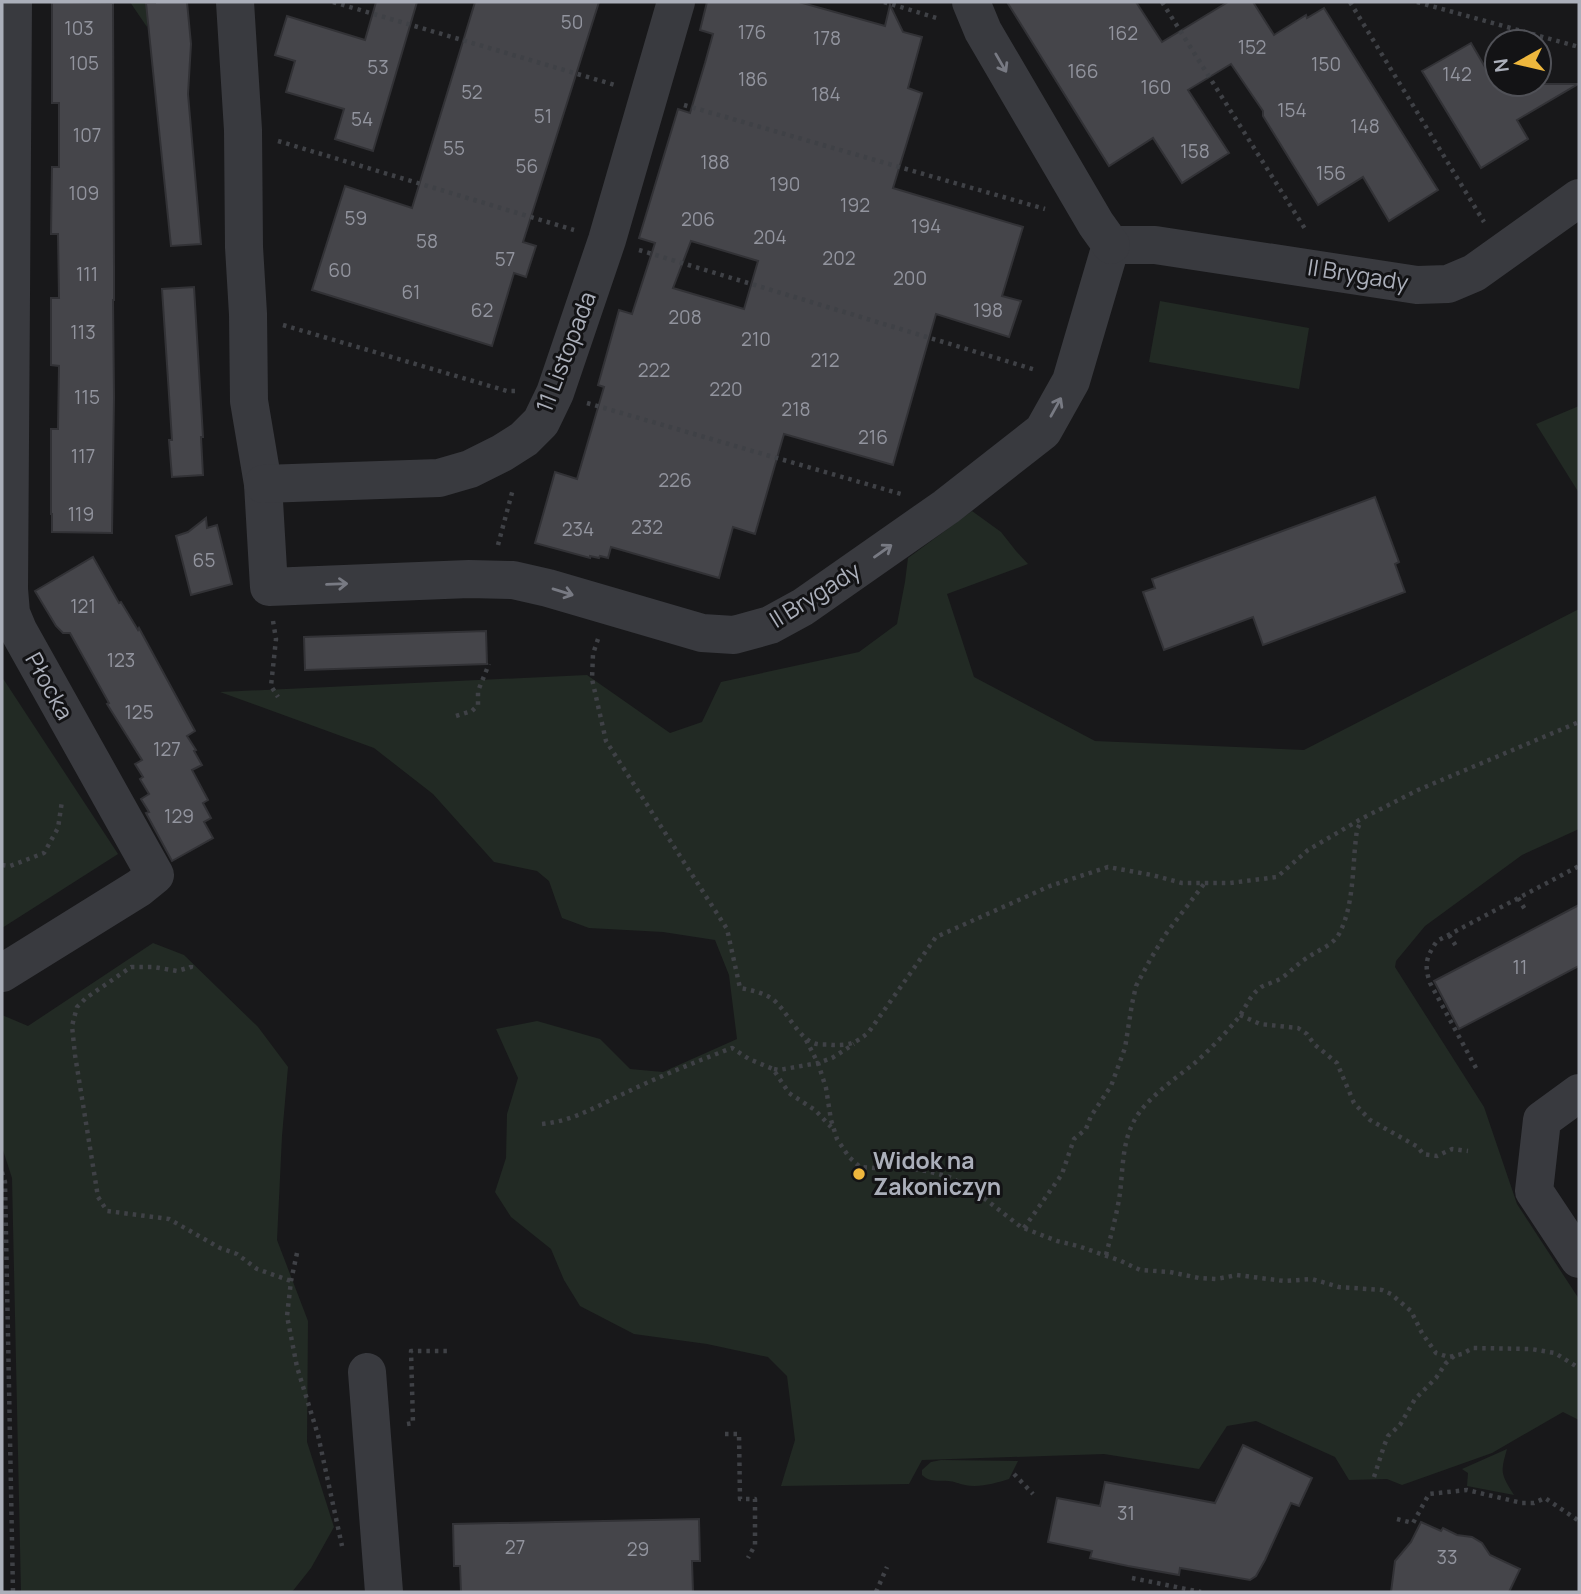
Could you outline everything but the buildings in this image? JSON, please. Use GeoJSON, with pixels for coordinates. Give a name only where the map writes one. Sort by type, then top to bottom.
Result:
{"type":"FeatureCollection","features":[{"type":"Feature","properties":{"kind":"street","name":"Płocka"},"geometry":{"type":"LineString","coordinates":[[2,973],[139,888],[155,875],[11,613],[9,575],[13,2]]}},
{"type":"Feature","properties":{"kind":"street"},"geometry":{"type":"LineString","coordinates":[[235,2],[243,130],[250,401],[263,484],[269,587]]}},
{"type":"Feature","properties":{"kind":"street","name":"11 Listopada"},"geometry":{"type":"LineString","coordinates":[[263,484],[439,478],[470,469],[524,439],[541,422],[555,394],[607,240],[676,2]]}},
{"type":"Feature","properties":{"kind":"street"},"geometry":{"type":"LineString","coordinates":[[977,17],[1104,235]]}},
{"type":"Feature","properties":{"kind":"street","name":"II Brygady"},"geometry":{"type":"LineString","coordinates":[[269,587],[469,579],[513,580],[702,633],[734,635],[770,625],[803,607],[946,507],[1043,431],[1071,381],[1104,235],[1155,246],[1417,285],[1448,284],[1474,273],[1579,198]]}},
{"type":"Feature","properties":{"kind":"street"},"geometry":{"type":"LineString","coordinates":[[1579,1093],[1542,1120],[1534,1191],[1579,1259]]}},
{"type":"Feature","properties":{"kind":"street"},"geometry":{"type":"LineString","coordinates":[[367,1372],[384,1592]]}},
{"type":"Feature","properties":{"kind":"path"},"geometry":{"type":"LineString","coordinates":[[333,2],[650,95],[1104,235]]}},
{"type":"Feature","properties":{"kind":"path"},"geometry":{"type":"LineString","coordinates":[[884,2],[977,17]]}},
{"type":"Feature","properties":{"kind":"path"},"geometry":{"type":"LineString","coordinates":[[1162,2],[1332,271]]}},
{"type":"Feature","properties":{"kind":"path"},"geometry":{"type":"LineString","coordinates":[[1350,2],[1503,253]]}},
{"type":"Feature","properties":{"kind":"path"},"geometry":{"type":"LineString","coordinates":[[1417,2],[1579,47]]}},
{"type":"Feature","properties":{"kind":"path"},"geometry":{"type":"LineString","coordinates":[[243,130],[1071,381]]}},
{"type":"Feature","properties":{"kind":"path"},"geometry":{"type":"LineString","coordinates":[[248,314],[507,391],[555,394],[946,507]]}},
{"type":"Feature","properties":{"kind":"path"},"geometry":{"type":"LineString","coordinates":[[497,551],[510,500]]}},
{"type":"Feature","properties":{"kind":"path"},"geometry":{"type":"LineString","coordinates":[[269,587],[276,639],[271,686],[278,697]]}},
{"type":"Feature","properties":{"kind":"path"},"geometry":{"type":"LineString","coordinates":[[609,606],[593,654],[592,679],[606,741],[727,929],[740,988],[760,992],[772,999],[782,1007],[805,1038],[818,1063],[826,1088],[837,1139],[849,1157],[860,1167],[895,1167],[949,1177],[971,1188],[1024,1228],[1106,1255],[1140,1270],[1216,1279],[1237,1275],[1284,1281],[1312,1279],[1339,1287],[1382,1290],[1391,1294],[1410,1311],[1436,1353],[1449,1357],[1473,1348],[1531,1349],[1555,1353],[1579,1368]]}},
{"type":"Feature","properties":{"kind":"path"},"geometry":{"type":"LineString","coordinates":[[456,716],[472,711],[478,705],[478,691],[489,664]]}},
{"type":"Feature","properties":{"kind":"path"},"geometry":{"type":"LineString","coordinates":[[542,1124],[583,1114],[732,1048],[749,1059],[779,1070],[832,1058],[867,1033],[936,937],[1050,886],[1108,867],[1182,883],[1230,883],[1277,877],[1308,850],[1361,819],[1418,790],[1579,723]]}},
{"type":"Feature","properties":{"kind":"path"},"geometry":{"type":"LineString","coordinates":[[2,865],[10,866],[44,853],[58,828],[62,801]]}},
{"type":"Feature","properties":{"kind":"path"},"geometry":{"type":"LineString","coordinates":[[1106,1255],[1120,1195],[1129,1131],[1135,1118],[1156,1095],[1215,1043],[1261,988],[1282,978],[1338,936],[1348,908],[1357,830],[1361,819]]}},
{"type":"Feature","properties":{"kind":"path"},"geometry":{"type":"LineString","coordinates":[[1476,1068],[1430,983],[1426,970],[1429,953],[1437,941],[1579,868]]}},
{"type":"Feature","properties":{"kind":"path"},"geometry":{"type":"LineString","coordinates":[[1024,1228],[1062,1174],[1074,1139],[1086,1129],[1091,1116],[1111,1086],[1125,1048],[1136,986],[1165,935],[1204,883]]}},
{"type":"Feature","properties":{"kind":"path"},"geometry":{"type":"LineString","coordinates":[[1518,898],[1526,911]]}},
{"type":"Feature","properties":{"kind":"path"},"geometry":{"type":"LineString","coordinates":[[1450,935],[1455,947]]}},
{"type":"Feature","properties":{"kind":"path"},"geometry":{"type":"LineString","coordinates":[[191,965],[177,971],[131,967],[77,1007],[72,1026],[75,1055],[98,1198],[107,1211],[169,1219],[220,1248],[237,1254],[257,1269],[291,1281]]}},
{"type":"Feature","properties":{"kind":"path"},"geometry":{"type":"LineString","coordinates":[[1240,1015],[1260,1024],[1298,1028],[1307,1034],[1314,1044],[1338,1063],[1354,1103],[1370,1120],[1418,1147],[1423,1154],[1437,1156],[1452,1149],[1468,1151]]}},
{"type":"Feature","properties":{"kind":"path"},"geometry":{"type":"LineString","coordinates":[[805,1038],[815,1044],[855,1043]]}},
{"type":"Feature","properties":{"kind":"path"},"geometry":{"type":"LineString","coordinates":[[773,1069],[789,1093],[815,1110],[834,1129]]}},
{"type":"Feature","properties":{"kind":"path"},"geometry":{"type":"LineString","coordinates":[[2,1172],[5,1182],[13,1592]]}},
{"type":"Feature","properties":{"kind":"path"},"geometry":{"type":"LineString","coordinates":[[297,1253],[287,1316],[297,1367],[318,1435],[344,1557]]}},
{"type":"Feature","properties":{"kind":"path"},"geometry":{"type":"LineString","coordinates":[[402,1424],[412,1423],[411,1351],[447,1351]]}},
{"type":"Feature","properties":{"kind":"path"},"geometry":{"type":"LineString","coordinates":[[1374,1477],[1388,1436],[1400,1425],[1415,1399],[1454,1356]]}},
{"type":"Feature","properties":{"kind":"path"},"geometry":{"type":"LineString","coordinates":[[725,1434],[739,1434],[740,1499],[755,1499],[755,1545],[748,1558]]}},
{"type":"Feature","properties":{"kind":"path"},"geometry":{"type":"LineString","coordinates":[[1014,1475],[1032,1494]]}},
{"type":"Feature","properties":{"kind":"path"},"geometry":{"type":"LineString","coordinates":[[1397,1519],[1413,1522],[1429,1494],[1467,1490],[1522,1503],[1534,1503],[1545,1498],[1579,1521]]}},
{"type":"Feature","properties":{"kind":"path"},"geometry":{"type":"LineString","coordinates":[[876,1592],[887,1567]]}},
{"type":"Feature","properties":{"kind":"path"},"geometry":{"type":"LineString","coordinates":[[1132,1577],[1201,1592]]}},
{"type":"Feature","properties":{"kind":"shaded area"},"geometry":{"type":"Polygon","coordinates":[[[130,2],[147,2],[147,27],[130,2]]]}},
{"type":"Feature","properties":{"kind":"shaded area"},"geometry":{"type":"Polygon","coordinates":[[[1160,301],[1309,328],[1299,389],[1149,362],[1160,301]]]}},
{"type":"Feature","properties":{"kind":"shaded area"},"geometry":{"type":"Polygon","coordinates":[[[1579,406],[1579,493],[1536,424],[1579,406]]]}},
{"type":"Feature","properties":{"kind":"shaded area"},"geometry":{"type":"Polygon","coordinates":[[[972,511],[1001,532],[1028,564],[947,594],[974,677],[1095,741],[1304,750],[1579,609],[1579,829],[1522,855],[1425,926],[1396,961],[1395,967],[1484,1107],[1517,1204],[1579,1299],[1579,1420],[1563,1412],[1492,1453],[1402,1485],[1387,1479],[1349,1480],[1335,1457],[1256,1421],[1227,1426],[1199,1469],[1104,1454],[922,1460],[909,1484],[781,1486],[795,1440],[787,1376],[768,1357],[707,1344],[634,1334],[580,1306],[564,1280],[551,1249],[511,1217],[495,1192],[506,1158],[507,1114],[518,1078],[496,1029],[537,1021],[600,1039],[630,1069],[663,1072],[737,1039],[729,975],[715,940],[663,932],[589,928],[562,918],[549,881],[537,871],[494,862],[433,794],[374,748],[220,692],[587,675],[670,733],[702,722],[721,682],[859,652],[897,624],[908,558],[972,511]]]}},
{"type":"Feature","properties":{"kind":"shaded area"},"geometry":{"type":"Polygon","coordinates":[[[2,677],[118,854],[2,928],[2,677]]]}},
{"type":"Feature","properties":{"kind":"shaded area"},"geometry":{"type":"Polygon","coordinates":[[[153,943],[184,955],[258,1027],[288,1067],[277,1240],[308,1321],[307,1442],[334,1527],[311,1568],[292,1592],[21,1592],[12,1178],[2,1147],[2,1015],[28,1026],[153,943]]]}},
{"type":"Feature","properties":{"kind":"shaded area"},"geometry":{"type":"Polygon","coordinates":[[[1507,1449],[1503,1473],[1514,1495],[1467,1486],[1468,1473],[1462,1469],[1507,1449]]]}},
{"type":"Feature","properties":{"kind":"shaded area"},"geometry":{"type":"Polygon","coordinates":[[[1018,1461],[1009,1479],[976,1486],[932,1480],[922,1475],[922,1470],[931,1462],[1018,1461]]]}},
{"type":"Feature","properties":{"kind":"place","name":"Widok na Zakoniczyn"},"geometry":{"type":"Point","coordinates":[859,1174]}}]}
